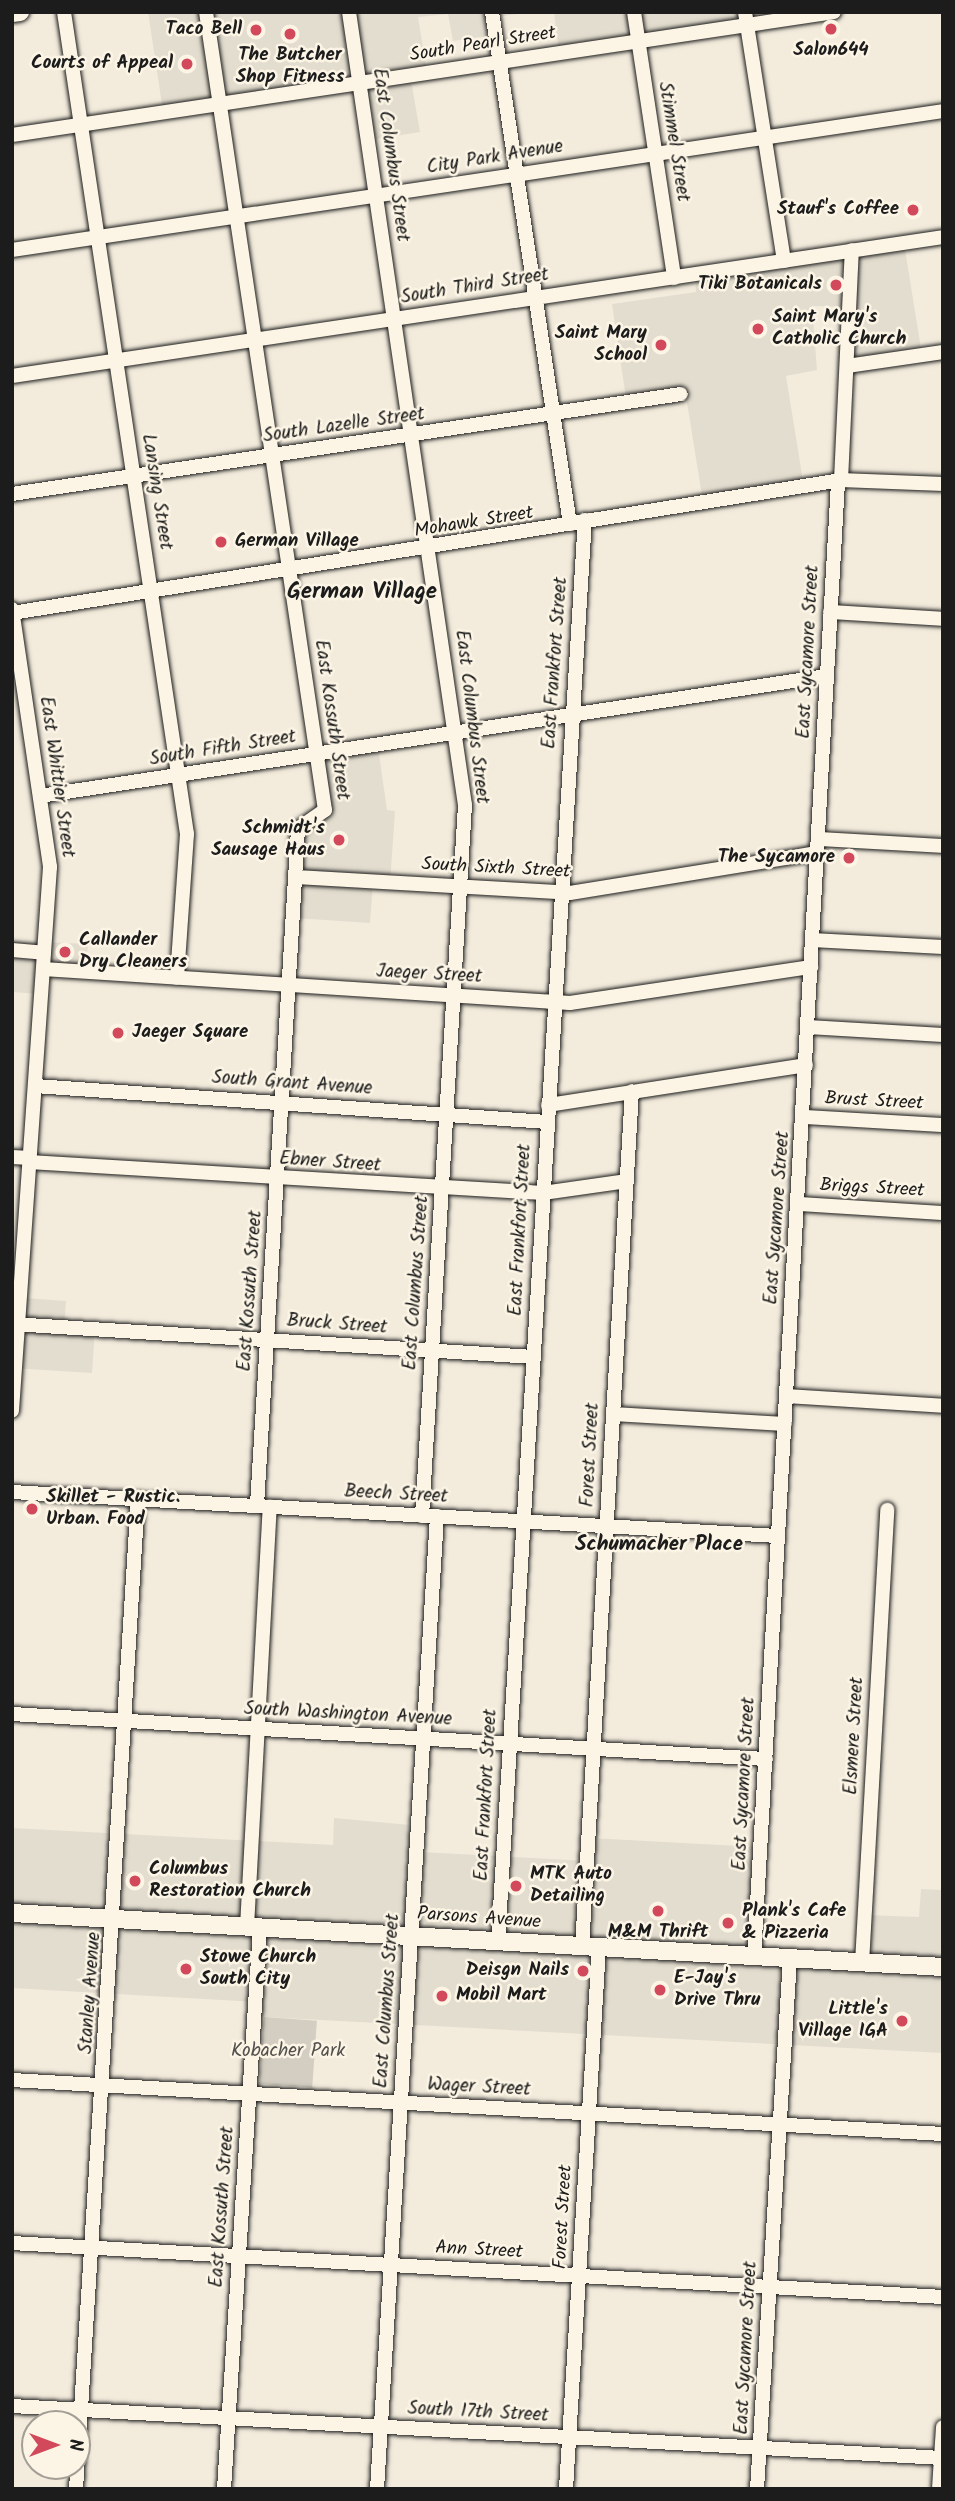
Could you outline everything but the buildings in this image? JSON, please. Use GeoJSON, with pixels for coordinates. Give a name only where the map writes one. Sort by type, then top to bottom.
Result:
{"type":"FeatureCollection","features":[{"type":"Feature","properties":{"kind":"main road"},"geometry":{"type":"LineString","coordinates":[[12,13],[20,12]]}},
{"type":"Feature","properties":{"kind":"main road","name":"Parsons Avenue"},"geometry":{"type":"LineString","coordinates":[[12,1913],[943,1967]]}},
{"type":"Feature","properties":{"kind":"street","name":"Lansing Street"},"geometry":{"type":"LineString","coordinates":[[64,12],[187,846],[177,978]]}},
{"type":"Feature","properties":{"kind":"street","name":"East Kossuth Street"},"geometry":{"type":"LineString","coordinates":[[206,12],[325,810],[298,829],[267,1340],[250,2094],[224,2489]]}},
{"type":"Feature","properties":{"kind":"street","name":"East Columbus Street"},"geometry":{"type":"LineString","coordinates":[[349,12],[465,805],[422,1516]]}},
{"type":"Feature","properties":{"kind":"street"},"geometry":{"type":"LineString","coordinates":[[492,12],[570,524]]}},
{"type":"Feature","properties":{"kind":"street","name":"Stimmel Street"},"geometry":{"type":"LineString","coordinates":[[634,12],[674,278]]}},
{"type":"Feature","properties":{"kind":"street","name":"South Pearl Street"},"geometry":{"type":"LineString","coordinates":[[12,135],[638,41],[746,19],[834,12]]}},
{"type":"Feature","properties":{"kind":"street"},"geometry":{"type":"LineString","coordinates":[[746,19],[784,261]]}},
{"type":"Feature","properties":{"kind":"street","name":"City Park Avenue"},"geometry":{"type":"LineString","coordinates":[[12,250],[943,111]]}},
{"type":"Feature","properties":{"kind":"street","name":"South Third Street"},"geometry":{"type":"LineString","coordinates":[[12,376],[943,237]]}},
{"type":"Feature","properties":{"kind":"street","name":"East Sycamore Street"},"geometry":{"type":"LineString","coordinates":[[754,1956],[852,250]]}},
{"type":"Feature","properties":{"kind":"street"},"geometry":{"type":"LineString","coordinates":[[847,366],[943,352]]}},
{"type":"Feature","properties":{"kind":"street","name":"South Lazelle Street"},"geometry":{"type":"LineString","coordinates":[[12,494],[681,394]]}},
{"type":"Feature","properties":{"kind":"street","name":"Mohawk Street"},"geometry":{"type":"LineString","coordinates":[[12,612],[429,550],[586,520],[840,481],[943,484]]}},
{"type":"Feature","properties":{"kind":"street","name":"East Frankfort Street"},"geometry":{"type":"LineString","coordinates":[[498,1941],[554,1002],[586,520]]}},
{"type":"Feature","properties":{"kind":"street","name":"East Whittier Street"},"geometry":{"type":"LineString","coordinates":[[12,612],[50,867],[30,1160],[15,1325],[12,1411]]}},
{"type":"Feature","properties":{"kind":"street"},"geometry":{"type":"LineString","coordinates":[[830,612],[943,619]]}},
{"type":"Feature","properties":{"kind":"street","name":"South Fifth Street"},"geometry":{"type":"LineString","coordinates":[[40,796],[827,677]]}},
{"type":"Feature","properties":{"kind":"street","name":"South Sixth Street"},"geometry":{"type":"LineString","coordinates":[[296,877],[562,893],[817,846],[943,846]]}},
{"type":"Feature","properties":{"kind":"street"},"geometry":{"type":"LineString","coordinates":[[812,940],[943,947]]}},
{"type":"Feature","properties":{"kind":"street"},"geometry":{"type":"LineString","coordinates":[[12,950],[44,954]]}},
{"type":"Feature","properties":{"kind":"street","name":"Jaeger Street"},"geometry":{"type":"LineString","coordinates":[[43,969],[554,1002],[811,967]]}},
{"type":"Feature","properties":{"kind":"street"},"geometry":{"type":"LineString","coordinates":[[808,1027],[943,1035]]}},
{"type":"Feature","properties":{"kind":"street"},"geometry":{"type":"LineString","coordinates":[[548,1105],[806,1065]]}},
{"type":"Feature","properties":{"kind":"street","name":"South Grant Avenue"},"geometry":{"type":"LineString","coordinates":[[35,1086],[547,1122]]}},
{"type":"Feature","properties":{"kind":"street","name":"Forest Street"},"geometry":{"type":"LineString","coordinates":[[566,2489],[589,2114],[594,1749],[632,1091]]}},
{"type":"Feature","properties":{"kind":"street","name":"Brust Street"},"geometry":{"type":"LineString","coordinates":[[804,1117],[943,1125]]}},
{"type":"Feature","properties":{"kind":"street","name":"Ebner Street"},"geometry":{"type":"LineString","coordinates":[[12,1157],[277,1179],[543,1193],[627,1181]]}},
{"type":"Feature","properties":{"kind":"street","name":"Briggs Street"},"geometry":{"type":"LineString","coordinates":[[799,1204],[943,1213]]}},
{"type":"Feature","properties":{"kind":"street","name":"Bruck Street"},"geometry":{"type":"LineString","coordinates":[[15,1325],[533,1357]]}},
{"type":"Feature","properties":{"kind":"street"},"geometry":{"type":"LineString","coordinates":[[786,1396],[943,1406]]}},
{"type":"Feature","properties":{"kind":"street"},"geometry":{"type":"LineString","coordinates":[[613,1414],[785,1424]]}},
{"type":"Feature","properties":{"kind":"street","name":"Beech Street"},"geometry":{"type":"LineString","coordinates":[[12,1492],[778,1536]]}},
{"type":"Feature","properties":{"kind":"street","name":"Stanley Avenue"},"geometry":{"type":"LineString","coordinates":[[82,2410],[105,2085],[138,1499]]}},
{"type":"Feature","properties":{"kind":"street","name":"Elsmere Street"},"geometry":{"type":"LineString","coordinates":[[862,1963],[887,1510]]}},
{"type":"Feature","properties":{"kind":"street","name":"East Columbus Street"},"geometry":{"type":"LineString","coordinates":[[377,2489],[437,1517]]}},
{"type":"Feature","properties":{"kind":"street","name":"South Washington Avenue"},"geometry":{"type":"LineString","coordinates":[[12,1714],[766,1759]]}},
{"type":"Feature","properties":{"kind":"street","name":"East Sycamore Street"},"geometry":{"type":"LineString","coordinates":[[757,2489],[790,1959]]}},
{"type":"Feature","properties":{"kind":"street","name":"Wager Street"},"geometry":{"type":"LineString","coordinates":[[12,2080],[943,2134]]}},
{"type":"Feature","properties":{"kind":"street","name":"Ann Street"},"geometry":{"type":"LineString","coordinates":[[12,2243],[943,2297]]}},
{"type":"Feature","properties":{"kind":"street","name":"South 17th Street"},"geometry":{"type":"LineString","coordinates":[[12,2406],[68,2410]]}},
{"type":"Feature","properties":{"kind":"street","name":"South 17th Street"},"geometry":{"type":"LineString","coordinates":[[91,2412],[942,2458]]}},
{"type":"Feature","properties":{"kind":"street"},"geometry":{"type":"LineString","coordinates":[[939,2489],[943,2427]]}},
{"type":"Feature","properties":{"kind":"shaded area"},"geometry":{"type":"Polygon","coordinates":[[[148,12],[526,13],[493,17],[496,35],[453,41],[448,14],[418,17],[427,72],[410,75],[420,132],[370,140],[359,82],[163,111],[148,12]]]}},
{"type":"Feature","properties":{"kind":"shaded area"},"geometry":{"type":"Polygon","coordinates":[[[554,12],[834,12],[559,52],[554,12]]]}},
{"type":"Feature","properties":{"kind":"shaded area"},"geometry":{"type":"Polygon","coordinates":[[[904,243],[922,355],[848,367],[850,307],[812,306],[817,370],[786,376],[804,487],[703,502],[685,390],[626,398],[612,304],[696,292],[695,273],[904,243]]]}},
{"type":"Feature","properties":{"kind":"shaded area"},"geometry":{"type":"Polygon","coordinates":[[[378,747],[387,810],[395,811],[390,884],[373,883],[370,923],[295,918],[300,830],[326,813],[319,757],[378,747]]]}},
{"type":"Feature","properties":{"kind":"shaded area"},"geometry":{"type":"Polygon","coordinates":[[[45,942],[88,944],[86,972],[43,969],[41,994],[12,992],[12,950],[44,953],[45,942]]]}},
{"type":"Feature","properties":{"kind":"shaded area"},"geometry":{"type":"Polygon","coordinates":[[[12,1297],[66,1301],[64,1326],[95,1328],[92,1373],[12,1368],[12,1297]]]}},
{"type":"Feature","properties":{"kind":"shaded area"},"geometry":{"type":"Polygon","coordinates":[[[334,1818],[421,1826],[420,1852],[588,1861],[590,1838],[758,1847],[753,1957],[860,1961],[865,1915],[919,1917],[921,1889],[943,1890],[943,2053],[264,2017],[257,2014],[257,2002],[12,1988],[12,1828],[333,1845],[334,1818]]]}},
{"type":"Feature","properties":{"kind":"green space","name":"Kobacher Park"},"geometry":{"type":"Polygon","coordinates":[[[264,2017],[317,2021],[312,2088],[259,2084],[264,2017]]]}},
{"type":"Feature","properties":{"kind":"place","name":"Salon644"},"geometry":{"type":"Point","coordinates":[831,29]}},
{"type":"Feature","properties":{"kind":"place","name":"Taco Bell"},"geometry":{"type":"Point","coordinates":[256,30]}},
{"type":"Feature","properties":{"kind":"place","name":"The Butcher Shop Fitness"},"geometry":{"type":"Point","coordinates":[290,34]}},
{"type":"Feature","properties":{"kind":"place","name":"Courts of Appeal"},"geometry":{"type":"Point","coordinates":[187,64]}},
{"type":"Feature","properties":{"kind":"place","name":"Stauf's Coffee"},"geometry":{"type":"Point","coordinates":[913,210]}},
{"type":"Feature","properties":{"kind":"place","name":"Tiki Botanicals"},"geometry":{"type":"Point","coordinates":[836,285]}},
{"type":"Feature","properties":{"kind":"place","name":"Saint Mary's Catholic Church"},"geometry":{"type":"Point","coordinates":[758,329]}},
{"type":"Feature","properties":{"kind":"place","name":"Saint Mary School"},"geometry":{"type":"Point","coordinates":[661,345]}},
{"type":"Feature","properties":{"kind":"place","name":"German Village"},"geometry":{"type":"Point","coordinates":[221,542]}},
{"type":"Feature","properties":{"kind":"place","name":"Schmidt's Sausage Haus"},"geometry":{"type":"Point","coordinates":[339,840]}},
{"type":"Feature","properties":{"kind":"place","name":"The Sycamore"},"geometry":{"type":"Point","coordinates":[849,858]}},
{"type":"Feature","properties":{"kind":"place","name":"Callander Dry Cleaners"},"geometry":{"type":"Point","coordinates":[65,952]}},
{"type":"Feature","properties":{"kind":"place","name":"Jaeger Square"},"geometry":{"type":"Point","coordinates":[118,1033]}},
{"type":"Feature","properties":{"kind":"place","name":"Skillet - Rustic. Urban. Food"},"geometry":{"type":"Point","coordinates":[32,1509]}},
{"type":"Feature","properties":{"kind":"place","name":"Columbus Restoration Church"},"geometry":{"type":"Point","coordinates":[135,1881]}},
{"type":"Feature","properties":{"kind":"place","name":"MTK Auto Detailing"},"geometry":{"type":"Point","coordinates":[516,1886]}},
{"type":"Feature","properties":{"kind":"place","name":"M&M Thrift"},"geometry":{"type":"Point","coordinates":[658,1911]}},
{"type":"Feature","properties":{"kind":"place","name":"Plank's Cafe & Pizzeria"},"geometry":{"type":"Point","coordinates":[728,1923]}},
{"type":"Feature","properties":{"kind":"place","name":"Stowe Church South City"},"geometry":{"type":"Point","coordinates":[186,1969]}},
{"type":"Feature","properties":{"kind":"place","name":"Deisgn Nails"},"geometry":{"type":"Point","coordinates":[583,1971]}},
{"type":"Feature","properties":{"kind":"place","name":"E-Jay's Drive Thru"},"geometry":{"type":"Point","coordinates":[660,1990]}},
{"type":"Feature","properties":{"kind":"place","name":"Mobil Mart"},"geometry":{"type":"Point","coordinates":[442,1996]}},
{"type":"Feature","properties":{"kind":"place","name":"Little's Village IGA"},"geometry":{"type":"Point","coordinates":[902,2021]}},
{"type":"Feature","properties":{"kind":"district","name":"German Village"},"geometry":{"type":"Point","coordinates":[362,592]}},
{"type":"Feature","properties":{"kind":"district","name":"Schumacher Place"},"geometry":{"type":"Point","coordinates":[659,1545]}}]}
